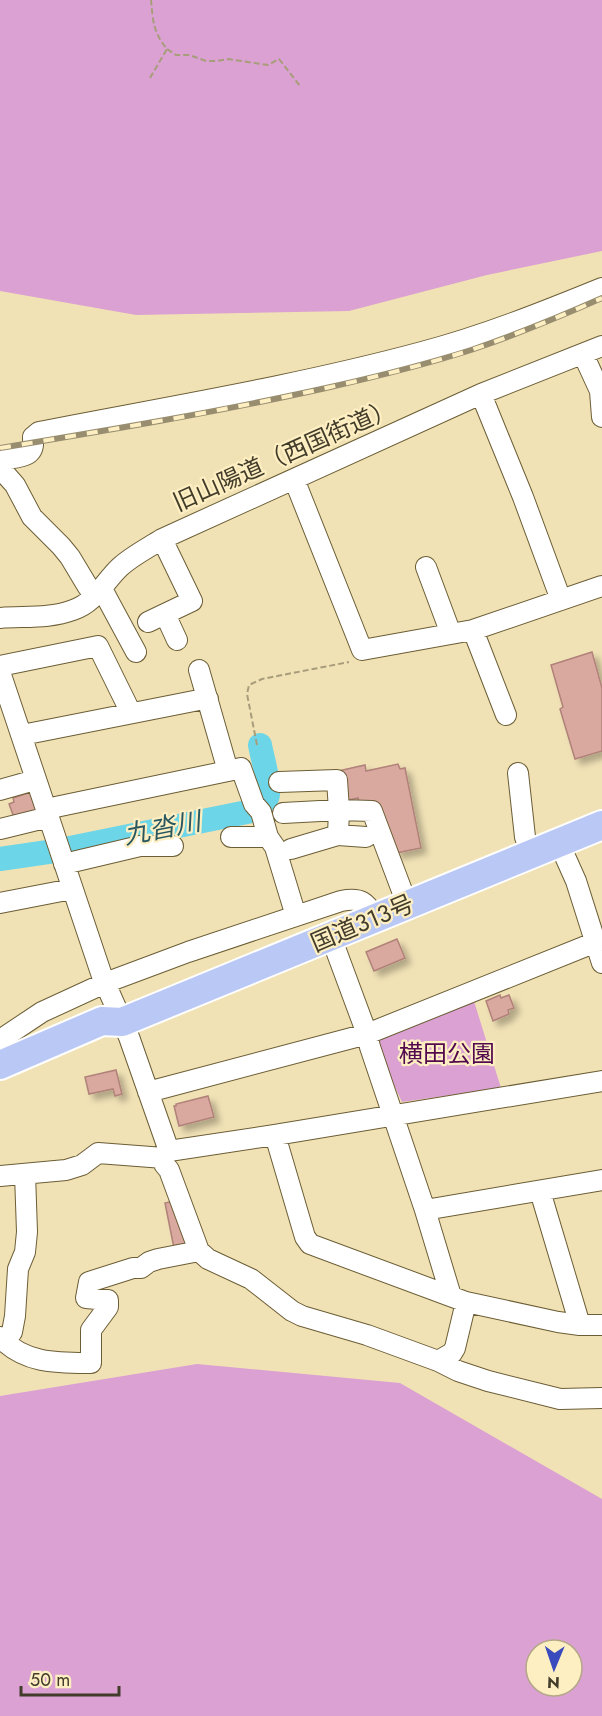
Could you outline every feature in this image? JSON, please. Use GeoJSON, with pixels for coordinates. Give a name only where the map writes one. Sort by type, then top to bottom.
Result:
{"type":"FeatureCollection","features":[{"type":"Feature","properties":{"kind":"highway","name":"国道313号"},"geometry":{"type":"LineString","coordinates":[[0,1065],[102,1021],[122,1022],[602,825]]}},
{"type":"Feature","properties":{"kind":"highway","name":"国道313号"},"geometry":{"type":"LineString","coordinates":[[0,1080],[111,1034],[122,1022]]}},
{"type":"Feature","properties":{"kind":"street"},"geometry":{"type":"LineString","coordinates":[[0,460],[30,453],[33,437],[39,432],[281,386],[424,352],[491,331],[602,288]]}},
{"type":"Feature","properties":{"kind":"street","name":"旧山陽道（西国街道）"},"geometry":{"type":"LineString","coordinates":[[0,618],[40,617],[82,606],[99,592],[124,563],[162,539],[481,394],[602,346]]}},
{"type":"Feature","properties":{"kind":"street"},"geometry":{"type":"LineString","coordinates":[[583,354],[600,391],[602,417]]}},
{"type":"Feature","properties":{"kind":"street"},"geometry":{"type":"LineString","coordinates":[[481,394],[523,497],[561,600]]}},
{"type":"Feature","properties":{"kind":"street"},"geometry":{"type":"LineString","coordinates":[[0,468],[15,485],[32,517],[70,557],[88,587],[99,592],[136,652]]}},
{"type":"Feature","properties":{"kind":"street"},"geometry":{"type":"LineString","coordinates":[[294,478],[362,650],[473,630],[602,586]]}},
{"type":"Feature","properties":{"kind":"street"},"geometry":{"type":"LineString","coordinates":[[162,539],[192,601],[156,618],[177,640]]}},
{"type":"Feature","properties":{"kind":"street"},"geometry":{"type":"LineString","coordinates":[[426,567],[451,634]]}},
{"type":"Feature","properties":{"kind":"street"},"geometry":{"type":"LineString","coordinates":[[473,630],[506,715]]}},
{"type":"Feature","properties":{"kind":"street"},"geometry":{"type":"LineString","coordinates":[[0,666],[98,646],[131,713]]}},
{"type":"Feature","properties":{"kind":"street"},"geometry":{"type":"LineString","coordinates":[[199,670],[228,771]]}},
{"type":"Feature","properties":{"kind":"street"},"geometry":{"type":"LineString","coordinates":[[0,672],[105,983],[148,1092],[167,1154],[164,1164],[169,1170],[199,1251],[208,1258],[251,1279],[292,1311],[302,1316],[367,1335],[488,1381],[560,1399],[602,1398]]}},
{"type":"Feature","properties":{"kind":"street"},"geometry":{"type":"LineString","coordinates":[[21,735],[208,699]]}},
{"type":"Feature","properties":{"kind":"street"},"geometry":{"type":"LineString","coordinates":[[0,829],[47,813],[241,768],[274,847],[296,916]]}},
{"type":"Feature","properties":{"kind":"street"},"geometry":{"type":"LineString","coordinates":[[518,773],[525,837],[531,854]]}},
{"type":"Feature","properties":{"kind":"street"},"geometry":{"type":"LineString","coordinates":[[0,790],[35,780]]}},
{"type":"Feature","properties":{"kind":"street"},"geometry":{"type":"LineString","coordinates":[[279,782],[337,780],[338,835]]}},
{"type":"Feature","properties":{"kind":"street"},"geometry":{"type":"LineString","coordinates":[[282,813],[372,810],[407,904]]}},
{"type":"Feature","properties":{"kind":"street"},"geometry":{"type":"LineString","coordinates":[[291,849],[338,835],[366,837]]}},
{"type":"Feature","properties":{"kind":"street"},"geometry":{"type":"LineString","coordinates":[[231,837],[268,837]]}},
{"type":"Feature","properties":{"kind":"street"},"geometry":{"type":"LineString","coordinates":[[559,843],[576,882],[602,963]]}},
{"type":"Feature","properties":{"kind":"street"},"geometry":{"type":"LineString","coordinates":[[61,854],[140,846],[173,846]]}},
{"type":"Feature","properties":{"kind":"street"},"geometry":{"type":"LineString","coordinates":[[0,903],[72,889]]}},
{"type":"Feature","properties":{"kind":"street"},"geometry":{"type":"LineString","coordinates":[[0,1040],[42,1012],[105,983],[296,916],[347,900],[368,905],[376,918]]}},
{"type":"Feature","properties":{"kind":"street"},"geometry":{"type":"LineString","coordinates":[[331,937],[367,1034],[425,1210],[459,1299],[455,1348],[452,1353],[438,1361]]}},
{"type":"Feature","properties":{"kind":"street"},"geometry":{"type":"LineString","coordinates":[[148,1092],[367,1034],[596,942]]}},
{"type":"Feature","properties":{"kind":"street"},"geometry":{"type":"LineString","coordinates":[[0,1176],[74,1168],[99,1153],[167,1154],[602,1081]]}},
{"type":"Feature","properties":{"kind":"street"},"geometry":{"type":"LineString","coordinates":[[275,1135],[305,1237],[310,1244],[459,1299],[558,1322],[602,1325]]}},
{"type":"Feature","properties":{"kind":"street"},"geometry":{"type":"LineString","coordinates":[[26,1174],[25,1252],[18,1269],[12,1332],[2,1340],[31,1358],[53,1362],[91,1363],[91,1330],[108,1307],[108,1300],[86,1298],[89,1282],[133,1268],[141,1268],[158,1259],[199,1251]]}},
{"type":"Feature","properties":{"kind":"street"},"geometry":{"type":"LineString","coordinates":[[425,1210],[602,1180]]}},
{"type":"Feature","properties":{"kind":"street"},"geometry":{"type":"LineString","coordinates":[[540,1191],[580,1324]]}},
{"type":"Feature","properties":{"kind":"path"},"geometry":{"type":"LineString","coordinates":[[151,0],[158,38],[167,49],[176,55],[189,55],[206,61],[228,59],[268,65],[279,59],[300,86]]}},
{"type":"Feature","properties":{"kind":"path"},"geometry":{"type":"LineString","coordinates":[[150,78],[167,49]]}},
{"type":"Feature","properties":{"kind":"path"},"geometry":{"type":"LineString","coordinates":[[256,745],[247,694],[249,685],[262,679],[365,658],[362,650]]}},
{"type":"Feature","properties":{"kind":"green space"},"geometry":{"type":"Polygon","coordinates":[[[0,0],[602,0],[602,251],[487,275],[349,311],[136,315],[0,291],[0,0]]]}},
{"type":"Feature","properties":{"kind":"green space","name":"横田公園"},"geometry":{"type":"Polygon","coordinates":[[[473,998],[501,1088],[402,1102],[376,1047],[381,1036],[473,998]]]}},
{"type":"Feature","properties":{"kind":"green space"},"geometry":{"type":"Polygon","coordinates":[[[197,1364],[400,1383],[602,1499],[602,1716],[0,1716],[0,1396],[197,1364]]]}},
{"type":"Feature","properties":{"kind":"building"},"geometry":{"type":"Polygon","coordinates":[[[592,652],[602,688],[602,751],[575,759],[560,709],[563,707],[551,665],[592,652]]]}},
{"type":"Feature","properties":{"kind":"building"},"geometry":{"type":"Polygon","coordinates":[[[398,764],[400,769],[405,768],[421,848],[396,853],[391,833],[375,836],[374,801],[359,804],[358,798],[344,801],[338,771],[365,765],[366,771],[398,764]]]}},
{"type":"Feature","properties":{"kind":"building"},"geometry":{"type":"Polygon","coordinates":[[[34,791],[41,812],[15,820],[9,804],[14,802],[13,798],[34,791]]]}},
{"type":"Feature","properties":{"kind":"building"},"geometry":{"type":"Polygon","coordinates":[[[397,939],[405,958],[374,971],[366,952],[397,939]]]}},
{"type":"Feature","properties":{"kind":"building"},"geometry":{"type":"Polygon","coordinates":[[[500,995],[501,998],[509,995],[514,1008],[508,1010],[509,1014],[493,1021],[486,1001],[500,995]]]}},
{"type":"Feature","properties":{"kind":"building"},"geometry":{"type":"Polygon","coordinates":[[[116,1070],[122,1094],[115,1096],[113,1089],[89,1094],[85,1077],[116,1070]]]}},
{"type":"Feature","properties":{"kind":"building"},"geometry":{"type":"Polygon","coordinates":[[[208,1096],[214,1117],[179,1126],[174,1106],[208,1096]]]}},
{"type":"Feature","properties":{"kind":"building"},"geometry":{"type":"Polygon","coordinates":[[[178,1200],[187,1245],[174,1248],[165,1203],[178,1200]]]}},
{"type":"Feature","properties":{"kind":"waterway","name":"九沓川"},"geometry":{"type":"LineString","coordinates":[[0,859],[55,851],[252,811],[264,802],[268,794],[268,780],[260,745]]}},
{"type":"Feature","properties":{"kind":"railway"},"geometry":{"type":"LineString","coordinates":[[0,448],[204,413],[381,375],[471,350],[537,326],[602,298]]}}]}
